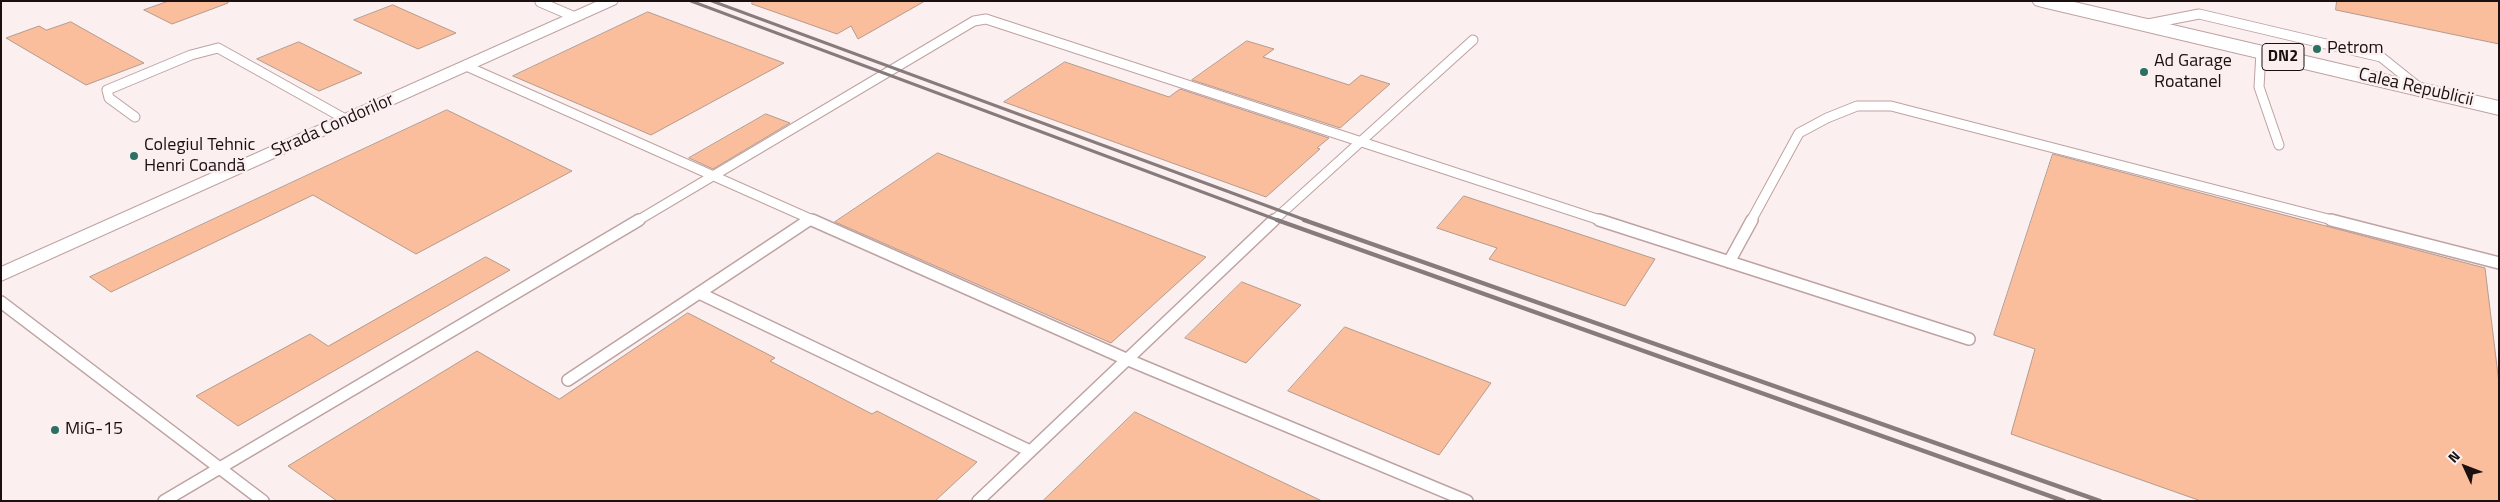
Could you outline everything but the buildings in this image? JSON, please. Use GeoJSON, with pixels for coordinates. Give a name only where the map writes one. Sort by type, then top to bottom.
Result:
{"type":"FeatureCollection","features":[{"type":"Feature","properties":{"kind":"main road","name":"Calea Republicii"},"geometry":{"type":"LineString","coordinates":[[2042,1],[2422,90],[2497,110]]}},
{"type":"Feature","properties":{"kind":"street","name":"Strada Condorilor"},"geometry":{"type":"LineString","coordinates":[[1,275],[611,1]]}},
{"type":"Feature","properties":{"kind":"lane"},"geometry":{"type":"LineString","coordinates":[[542,1],[540,2],[575,17]]}},
{"type":"Feature","properties":{"kind":"lane"},"geometry":{"type":"LineString","coordinates":[[2144,25],[2199,14],[2382,57],[2422,90]]}},
{"type":"Feature","properties":{"kind":"lane"},"geometry":{"type":"LineString","coordinates":[[164,501],[974,22],[986,19],[1358,142],[1969,338]]}},
{"type":"Feature","properties":{"kind":"lane"},"geometry":{"type":"LineString","coordinates":[[978,501],[1126,359],[1358,142],[1473,40]]}},
{"type":"Feature","properties":{"kind":"lane"},"geometry":{"type":"LineString","coordinates":[[135,117],[110,98],[107,90],[174,62],[218,48],[347,120]]}},
{"type":"Feature","properties":{"kind":"lane"},"geometry":{"type":"LineString","coordinates":[[2261,52],[2259,87],[2279,145]]}},
{"type":"Feature","properties":{"kind":"lane"},"geometry":{"type":"LineString","coordinates":[[466,66],[1126,359],[1467,501]]}},
{"type":"Feature","properties":{"kind":"lane"},"geometry":{"type":"LineString","coordinates":[[1729,262],[1799,133],[1827,118],[1857,106],[1891,106],[2499,263]]}},
{"type":"Feature","properties":{"kind":"lane"},"geometry":{"type":"LineString","coordinates":[[568,380],[810,219]]}},
{"type":"Feature","properties":{"kind":"lane"},"geometry":{"type":"LineString","coordinates":[[699,293],[1030,451]]}},
{"type":"Feature","properties":{"kind":"lane"},"geometry":{"type":"LineString","coordinates":[[1,302],[263,501]]}},
{"type":"Feature","properties":{"kind":"railway"},"geometry":{"type":"LineString","coordinates":[[691,1],[1280,221]]}},
{"type":"Feature","properties":{"kind":"railway"},"geometry":{"type":"LineString","coordinates":[[712,1],[1308,221]]}},
{"type":"Feature","properties":{"kind":"railway"},"geometry":{"type":"LineString","coordinates":[[1277,220],[2064,501]]}},
{"type":"Feature","properties":{"kind":"railway"},"geometry":{"type":"LineString","coordinates":[[1304,220],[2100,501]]}},
{"type":"Feature","properties":{"kind":"place","name":"Petrom"},"geometry":{"type":"Point","coordinates":[2317,49]}},
{"type":"Feature","properties":{"kind":"place","name":"Ad Garage Roatanel"},"geometry":{"type":"Point","coordinates":[2144,72]}},
{"type":"Feature","properties":{"kind":"place","name":"Colegiul Tehnic Henri Coandă"},"geometry":{"type":"Point","coordinates":[134,156]}},
{"type":"Feature","properties":{"kind":"place","name":"MiG-15"},"geometry":{"type":"Point","coordinates":[55,430]}}]}
